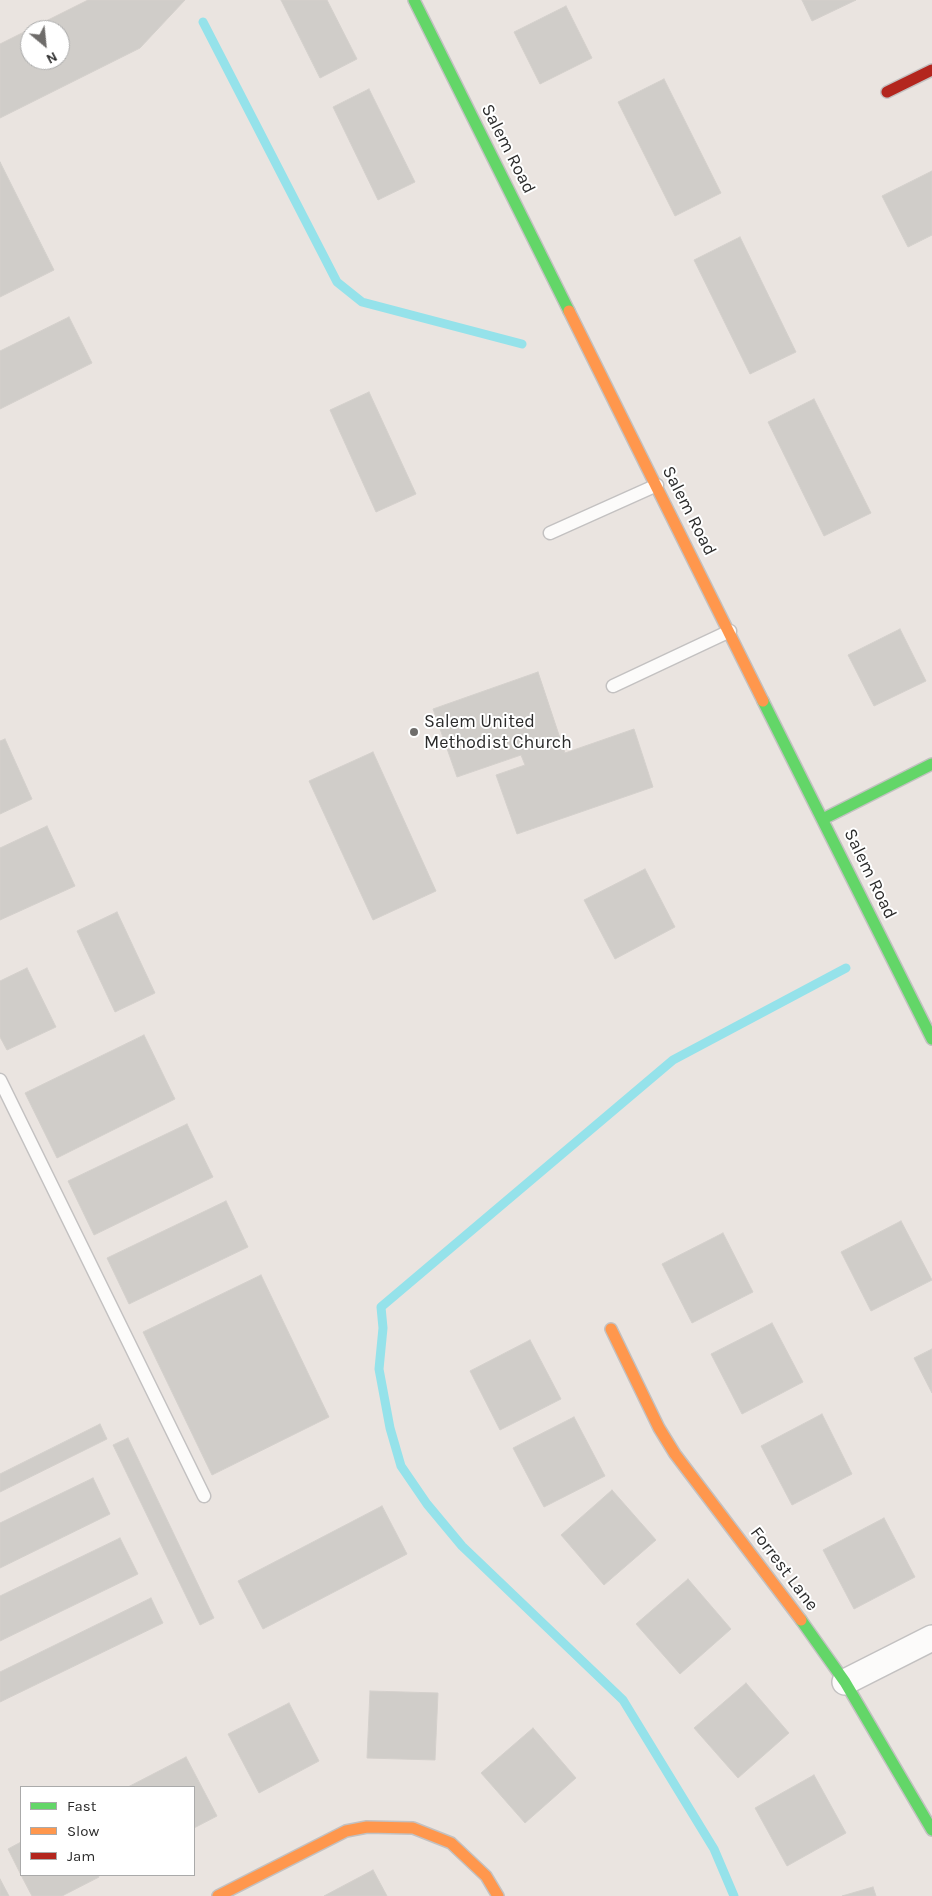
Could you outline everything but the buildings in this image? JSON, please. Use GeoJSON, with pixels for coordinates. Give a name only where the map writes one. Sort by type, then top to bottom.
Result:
{"type":"FeatureCollection","features":[{"type":"Feature","properties":{"kind":"main road","name":"Salem Road"},"geometry":{"type":"LineString","coordinates":[[414,0],[932,1039]]}},
{"type":"Feature","properties":{"kind":"main road"},"geometry":{"type":"LineString","coordinates":[[887,92],[932,70]]}},
{"type":"Feature","properties":{"kind":"main road"},"geometry":{"type":"LineString","coordinates":[[823,818],[932,764]]}},
{"type":"Feature","properties":{"kind":"main road","name":"Forrest Lane"},"geometry":{"type":"LineString","coordinates":[[611,1329],[659,1428],[675,1454],[782,1594],[845,1682],[932,1830]]}},
{"type":"Feature","properties":{"kind":"main road"},"geometry":{"type":"LineString","coordinates":[[218,1896],[346,1832],[367,1827],[391,1826],[413,1828],[451,1843],[474,1863],[498,1896]]}},
{"type":"Feature","properties":{"kind":"street"},"geometry":{"type":"LineString","coordinates":[[845,1682],[932,1638]]}},
{"type":"Feature","properties":{"kind":"lane"},"geometry":{"type":"LineString","coordinates":[[550,533],[656,485]]}},
{"type":"Feature","properties":{"kind":"lane"},"geometry":{"type":"LineString","coordinates":[[613,686],[730,631]]}},
{"type":"Feature","properties":{"kind":"lane"},"geometry":{"type":"LineString","coordinates":[[0,1080],[204,1496]]}},
{"type":"Feature","properties":{"kind":"waterway"},"geometry":{"type":"LineString","coordinates":[[203,22],[337,282],[362,302],[522,344]]}},
{"type":"Feature","properties":{"kind":"waterway"},"geometry":{"type":"LineString","coordinates":[[734,1896],[714,1849],[623,1700],[462,1546],[427,1504],[401,1466],[390,1428],[379,1369],[383,1328],[381,1307],[673,1060],[846,968]]}},
{"type":"Feature","properties":{"kind":"traffic: fast"},"geometry":{"type":"LineString","coordinates":[[414,0],[569,311]]}},
{"type":"Feature","properties":{"kind":"traffic: fast"},"geometry":{"type":"LineString","coordinates":[[763,701],[932,1039]]}},
{"type":"Feature","properties":{"kind":"traffic: fast"},"geometry":{"type":"LineString","coordinates":[[823,819],[932,764]]}},
{"type":"Feature","properties":{"kind":"traffic: fast"},"geometry":{"type":"LineString","coordinates":[[801,1620],[845,1682],[932,1830]]}},
{"type":"Feature","properties":{"kind":"traffic: slow"},"geometry":{"type":"LineString","coordinates":[[569,311],[763,701]]}},
{"type":"Feature","properties":{"kind":"traffic: slow"},"geometry":{"type":"LineString","coordinates":[[611,1329],[659,1428],[675,1454],[801,1620]]}},
{"type":"Feature","properties":{"kind":"traffic: slow"},"geometry":{"type":"LineString","coordinates":[[218,1896],[346,1831],[367,1827],[413,1828],[451,1843],[486,1876],[498,1896]]}},
{"type":"Feature","properties":{"kind":"traffic: jam"},"geometry":{"type":"LineString","coordinates":[[887,92],[932,70]]}},
{"type":"Feature","properties":{"kind":"place","name":"Salem United Methodist Church"},"geometry":{"type":"Point","coordinates":[414,732]}}]}
